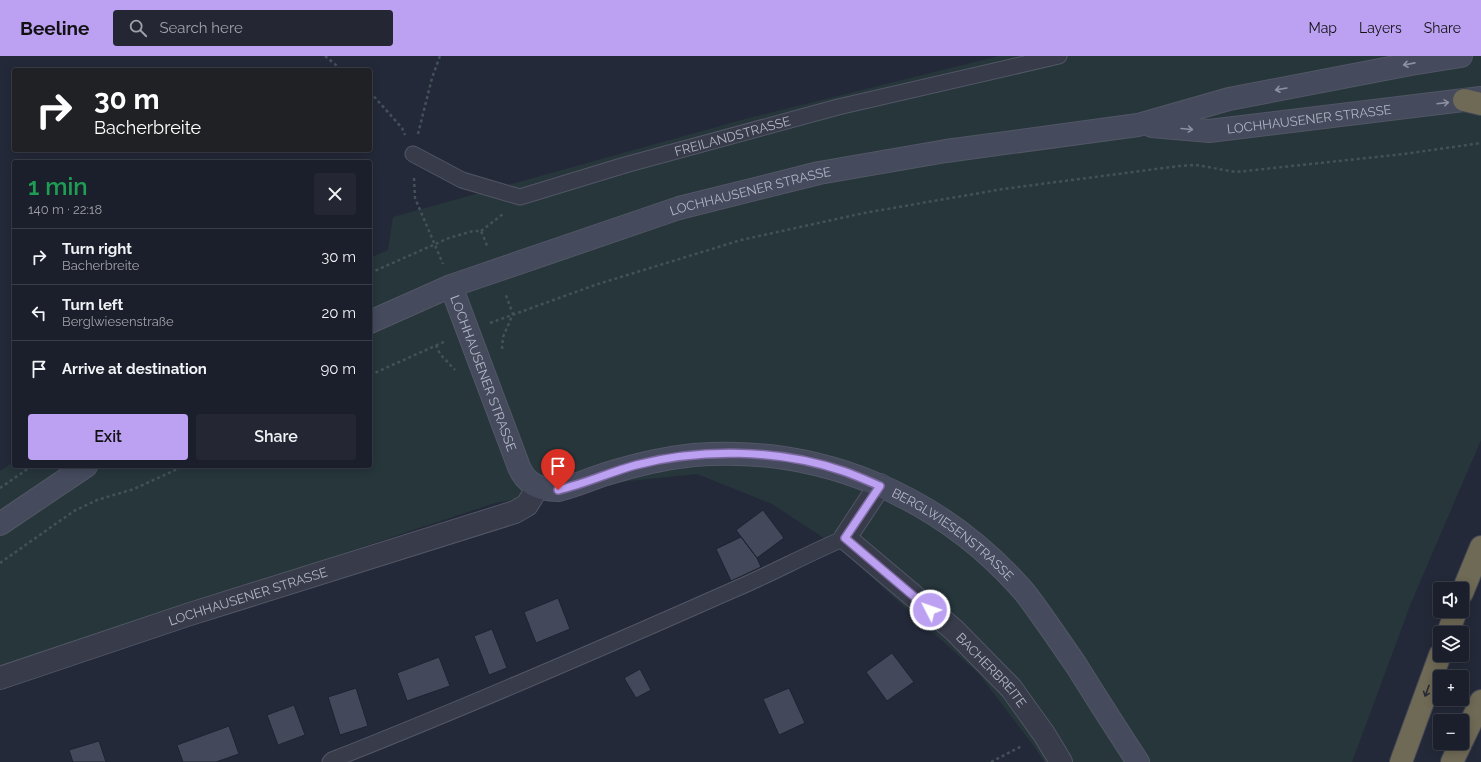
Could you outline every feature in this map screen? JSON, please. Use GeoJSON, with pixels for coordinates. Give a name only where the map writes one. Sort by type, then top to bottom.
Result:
{"type":"FeatureCollection","features":[{"type":"Feature","properties":{"kind":"highway"},"geometry":{"type":"LineString","coordinates":[[1467,582],[1481,547]]}},
{"type":"Feature","properties":{"kind":"highway"},"geometry":{"type":"LineString","coordinates":[[1402,762],[1438,662]]}},
{"type":"Feature","properties":{"kind":"highway"},"geometry":{"type":"LineString","coordinates":[[1469,726],[1481,701]]}},
{"type":"Feature","properties":{"kind":"highway"},"geometry":{"type":"LineString","coordinates":[[1452,762],[1457,750]]}},
{"type":"Feature","properties":{"kind":"main road","name":"LOCHHAUSENER STRASSE"},"geometry":{"type":"LineString","coordinates":[[538,487],[531,484],[522,475],[518,467],[451,286],[678,208],[819,173],[946,151],[1138,125],[1229,99],[1411,64],[1461,56]]}},
{"type":"Feature","properties":{"kind":"main road","name":"LOCHHAUSENER STRASSE"},"geometry":{"type":"LineString","coordinates":[[1138,125],[1209,131],[1475,101]]}},
{"type":"Feature","properties":{"kind":"main road"},"geometry":{"type":"LineString","coordinates":[[372,321],[451,286]]}},
{"type":"Feature","properties":{"kind":"main road","name":"BERGLWIESENSTRASSE"},"geometry":{"type":"LineString","coordinates":[[538,487],[548,490],[558,490],[644,464],[694,455],[737,454],[794,459],[842,471],[880,486],[927,510],[956,528],[977,545],[1020,586],[1058,638],[1138,762]]}},
{"type":"Feature","properties":{"kind":"main road"},"geometry":{"type":"LineString","coordinates":[[0,524],[83,468]]}},
{"type":"Feature","properties":{"kind":"street"},"geometry":{"type":"LineString","coordinates":[[845,538],[880,486]]}},
{"type":"Feature","properties":{"kind":"street","name":"LOCHHAUSENER STRASSE"},"geometry":{"type":"LineString","coordinates":[[0,678],[187,615],[515,512],[527,505],[538,487]]}},
{"type":"Feature","properties":{"kind":"street","name":"BACHERBREITE"},"geometry":{"type":"LineString","coordinates":[[845,538],[954,630],[1011,688],[1044,734],[1061,762]]}},
{"type":"Feature","properties":{"kind":"lane","name":"FREILANDSTRASSE"},"geometry":{"type":"LineString","coordinates":[[413,154],[462,180],[520,197],[625,165],[838,107],[1059,56]]}},
{"type":"Feature","properties":{"kind":"lane"},"geometry":{"type":"LineString","coordinates":[[330,762],[594,652],[761,578],[845,538]]}},
{"type":"Feature","properties":{"kind":"path"},"geometry":{"type":"LineString","coordinates":[[325,56],[340,68]]}},
{"type":"Feature","properties":{"kind":"path"},"geometry":{"type":"LineString","coordinates":[[440,56],[432,78],[413,154],[415,198],[436,244],[451,286]]}},
{"type":"Feature","properties":{"kind":"path"},"geometry":{"type":"LineString","coordinates":[[372,94],[402,128],[413,154]]}},
{"type":"Feature","properties":{"kind":"path"},"geometry":{"type":"LineString","coordinates":[[372,374],[468,331],[595,285],[741,240],[864,213],[1003,189],[1179,166],[1196,165],[1236,172],[1404,154],[1481,143]]}},
{"type":"Feature","properties":{"kind":"path"},"geometry":{"type":"LineString","coordinates":[[502,351],[503,336],[513,314]]}},
{"type":"Feature","properties":{"kind":"path"},"geometry":{"type":"LineString","coordinates":[[0,488],[29,468]]}},
{"type":"Feature","properties":{"kind":"path"},"geometry":{"type":"LineString","coordinates":[[0,563],[74,511],[97,500],[134,490],[180,468]]}},
{"type":"Feature","properties":{"kind":"path"},"geometry":{"type":"LineString","coordinates":[[991,762],[1044,734]]}},
{"type":"Feature","properties":{"kind":"shaded area"},"geometry":{"type":"Polygon","coordinates":[[[999,56],[1481,56],[1481,440],[1411,603],[1352,762],[1044,762],[1036,749],[979,674],[839,548],[772,504],[697,474],[629,481],[495,503],[0,667],[0,471],[12,463],[12,468],[372,468],[372,257],[388,250],[393,217],[745,119],[999,56]]]}},
{"type":"Feature","properties":{"kind":"building"},"geometry":{"type":"Polygon","coordinates":[[[763,510],[784,538],[757,558],[736,530],[763,510]]]}},
{"type":"Feature","properties":{"kind":"building"},"geometry":{"type":"Polygon","coordinates":[[[741,537],[757,558],[761,567],[731,581],[716,549],[741,537]]]}},
{"type":"Feature","properties":{"kind":"building"},"geometry":{"type":"Polygon","coordinates":[[[558,598],[570,629],[536,643],[524,612],[558,598]]]}},
{"type":"Feature","properties":{"kind":"building"},"geometry":{"type":"Polygon","coordinates":[[[492,629],[507,668],[489,675],[474,636],[492,629]]]}},
{"type":"Feature","properties":{"kind":"building"},"geometry":{"type":"Polygon","coordinates":[[[892,653],[914,682],[887,701],[866,672],[892,653]]]}},
{"type":"Feature","properties":{"kind":"building"},"geometry":{"type":"Polygon","coordinates":[[[439,657],[450,686],[407,701],[397,673],[439,657]]]}},
{"type":"Feature","properties":{"kind":"building"},"geometry":{"type":"Polygon","coordinates":[[[640,669],[651,690],[636,698],[624,678],[640,669]]]}},
{"type":"Feature","properties":{"kind":"building"},"geometry":{"type":"Polygon","coordinates":[[[356,688],[368,726],[340,735],[328,697],[356,688]]]}},
{"type":"Feature","properties":{"kind":"building"},"geometry":{"type":"Polygon","coordinates":[[[789,688],[805,723],[779,735],[763,699],[789,688]]]}},
{"type":"Feature","properties":{"kind":"building"},"geometry":{"type":"Polygon","coordinates":[[[294,705],[305,735],[278,745],[267,715],[294,705]]]}},
{"type":"Feature","properties":{"kind":"building"},"geometry":{"type":"Polygon","coordinates":[[[229,726],[239,754],[216,762],[183,762],[177,745],[229,726]]]}},
{"type":"Feature","properties":{"kind":"building"},"geometry":{"type":"Polygon","coordinates":[[[99,741],[106,762],[73,762],[69,750],[99,741]]]}},
{"type":"Feature","properties":{"kind":"route"},"geometry":{"type":"LineString","coordinates":[[558,490],[637,465],[694,455],[737,454],[768,456],[794,459],[842,471],[880,486],[845,538],[930,610]]}}]}
